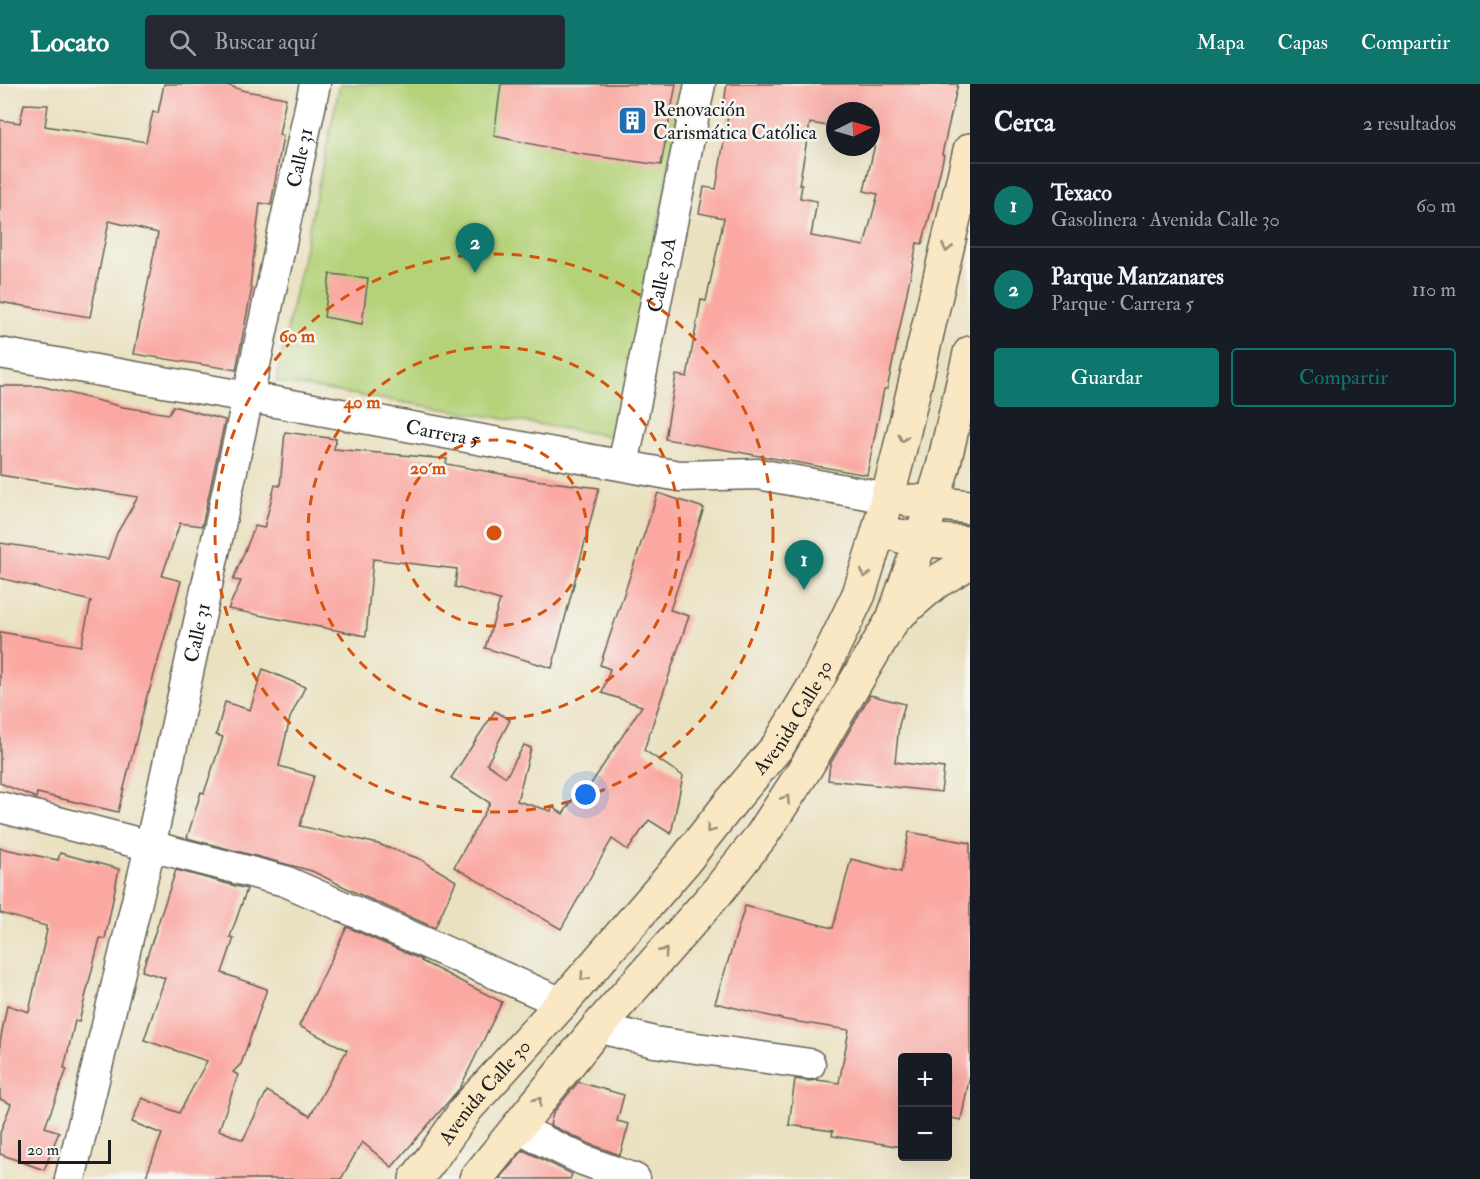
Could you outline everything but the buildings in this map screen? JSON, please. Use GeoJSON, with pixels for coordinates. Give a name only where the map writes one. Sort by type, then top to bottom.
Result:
{"type":"FeatureCollection","features":[{"type":"Feature","properties":{"kind":"main road","name":"Avenida Calle 30"},"geometry":{"type":"LineString","coordinates":[[416,1179],[467,1108],[562,1003],[683,862],[778,746],[816,683],[859,594],[878,533],[970,150]]}},
{"type":"Feature","properties":{"kind":"main road","name":"Avenida Calle 30"},"geometry":{"type":"LineString","coordinates":[[476,1179],[598,1027],[718,891],[762,835],[806,769],[893,619],[943,468],[970,353]]}},
{"type":"Feature","properties":{"kind":"main road"},"geometry":{"type":"LineString","coordinates":[[951,434],[970,472]]}},
{"type":"Feature","properties":{"kind":"main road"},"geometry":{"type":"LineString","coordinates":[[888,498],[970,507]]}},
{"type":"Feature","properties":{"kind":"main road"},"geometry":{"type":"LineString","coordinates":[[878,533],[921,540],[970,543]]}},
{"type":"Feature","properties":{"kind":"main road"},"geometry":{"type":"LineString","coordinates":[[893,619],[936,582],[970,562]]}},
{"type":"Feature","properties":{"kind":"street","name":"Calle 31"},"geometry":{"type":"LineString","coordinates":[[70,1179],[150,847],[315,84]]}},
{"type":"Feature","properties":{"kind":"street","name":"Calle 30A"},"geometry":{"type":"LineString","coordinates":[[623,465],[700,84]]}},
{"type":"Feature","properties":{"kind":"street","name":"Carrera 5"},"geometry":{"type":"LineString","coordinates":[[0,353],[679,476],[758,474],[888,498]]}},
{"type":"Feature","properties":{"kind":"street"},"geometry":{"type":"LineString","coordinates":[[0,807],[285,881],[562,1003]]}},
{"type":"Feature","properties":{"kind":"street"},"geometry":{"type":"LineString","coordinates":[[598,1027],[654,1042],[810,1064]]}},
{"type":"Feature","properties":{"kind":"street"},"geometry":{"type":"LineString","coordinates":[[516,1128],[583,1160],[635,1179]]}},
{"type":"Feature","properties":{"kind":"green space"},"geometry":{"type":"Polygon","coordinates":[[[340,84],[684,84],[624,416],[610,436],[276,382],[340,84]]]}},
{"type":"Feature","properties":{"kind":"place","name":"Renovación Carismática Católica"},"geometry":{"type":"Point","coordinates":[632,120]}},
{"type":"Feature","properties":{"kind":"place","name":"Parque Manzanares"},"geometry":{"type":"Point","coordinates":[475,273]}},
{"type":"Feature","properties":{"kind":"place","name":"Texaco"},"geometry":{"type":"Point","coordinates":[804,590]}}]}
